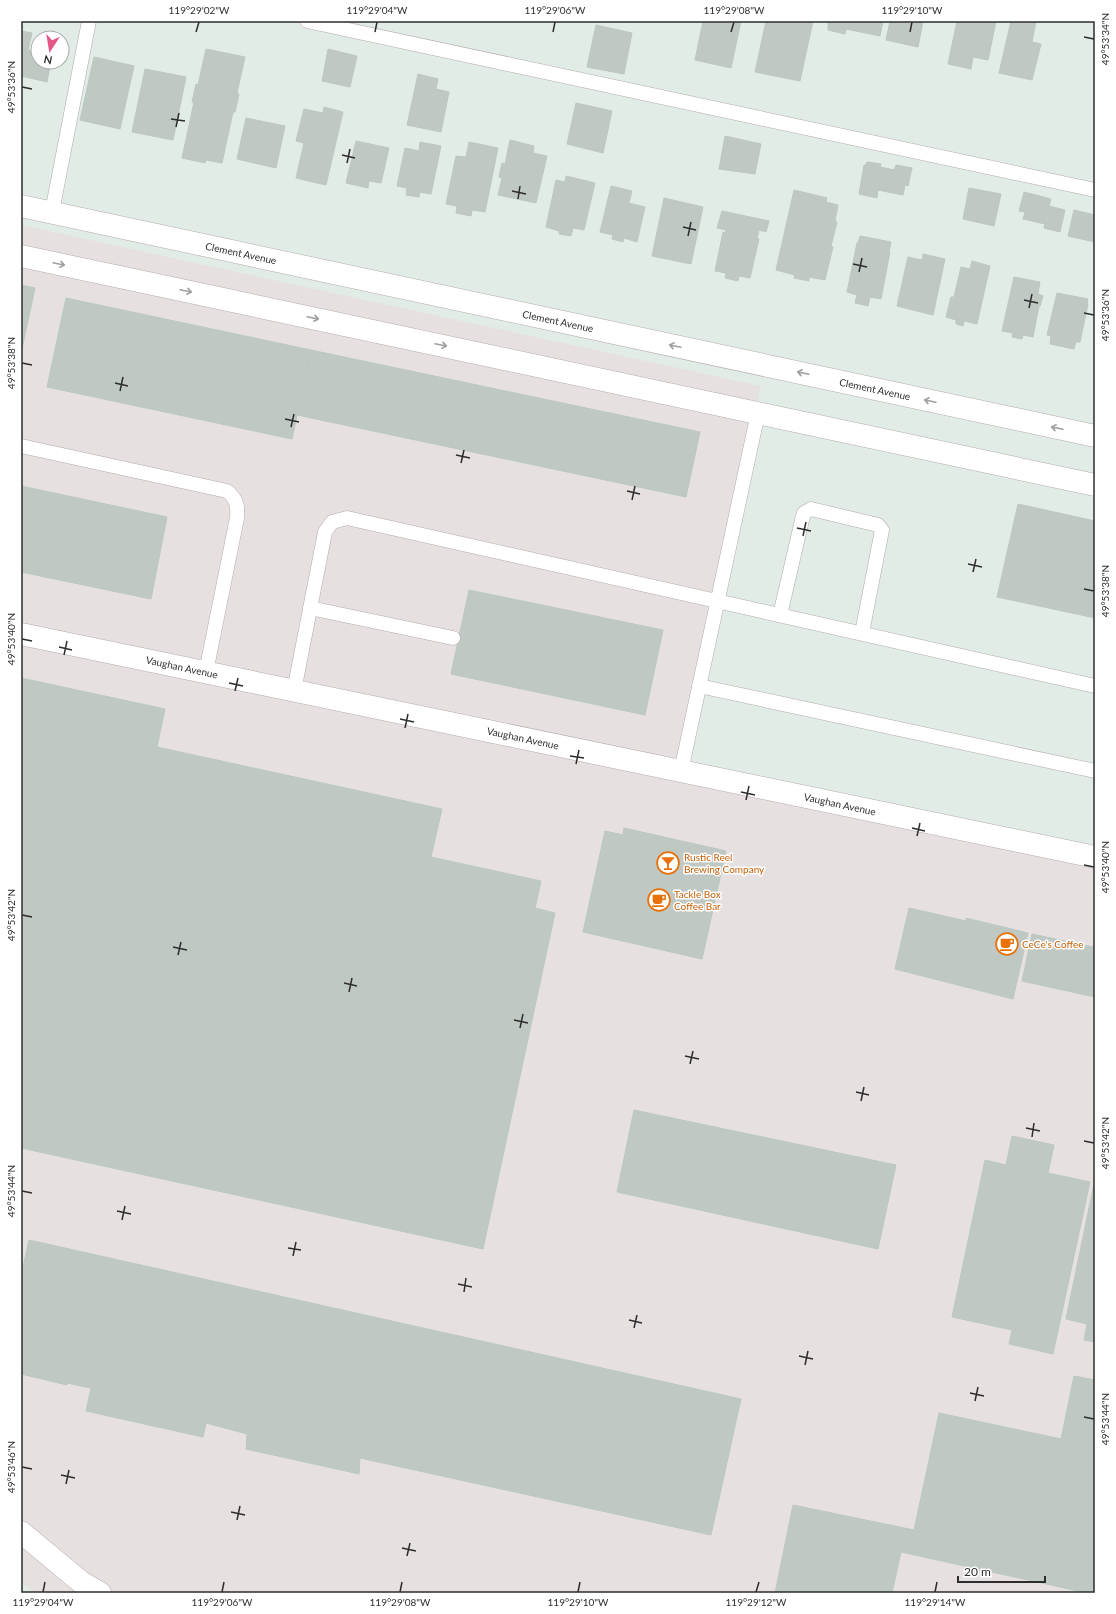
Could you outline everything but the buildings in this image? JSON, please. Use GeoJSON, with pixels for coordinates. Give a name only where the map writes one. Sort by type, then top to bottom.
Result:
{"type":"FeatureCollection","features":[{"type":"Feature","properties":{"kind":"main road","name":"Clement Avenue"},"geometry":{"type":"LineString","coordinates":[[21,206],[1095,436]]}},
{"type":"Feature","properties":{"kind":"main road"},"geometry":{"type":"LineString","coordinates":[[21,256],[1095,485]]}},
{"type":"Feature","properties":{"kind":"main road","name":"Vaughan Avenue"},"geometry":{"type":"LineString","coordinates":[[21,634],[1095,857]]}},
{"type":"Feature","properties":{"kind":"main road"},"geometry":{"type":"LineString","coordinates":[[21,1532],[81,1582],[100,1593]]}},
{"type":"Feature","properties":{"kind":"lane"},"geometry":{"type":"LineString","coordinates":[[52,212],[89,21]]}},
{"type":"Feature","properties":{"kind":"lane"},"geometry":{"type":"LineString","coordinates":[[307,21],[1095,190]]}},
{"type":"Feature","properties":{"kind":"lane"},"geometry":{"type":"LineString","coordinates":[[681,771],[758,412]]}},
{"type":"Feature","properties":{"kind":"lane"},"geometry":{"type":"LineString","coordinates":[[21,446],[227,491],[234,496],[238,506],[237,518],[206,672]]}},
{"type":"Feature","properties":{"kind":"lane"},"geometry":{"type":"LineString","coordinates":[[780,615],[804,513],[811,509],[878,524],[882,530],[862,634]]}},
{"type":"Feature","properties":{"kind":"lane"},"geometry":{"type":"LineString","coordinates":[[294,691],[325,532],[332,522],[347,518],[1095,686]]}},
{"type":"Feature","properties":{"kind":"lane"},"geometry":{"type":"LineString","coordinates":[[310,608],[453,638]]}},
{"type":"Feature","properties":{"kind":"lane"},"geometry":{"type":"LineString","coordinates":[[699,686],[1095,771]]}},
{"type":"Feature","properties":{"kind":"shaded area"},"geometry":{"type":"Polygon","coordinates":[[[21,225],[761,386],[678,775],[1095,868],[1095,1593],[35,1593],[21,1582],[21,225]]]}},
{"type":"Feature","properties":{"kind":"place","name":"Rustic Reel Brewing Company"},"geometry":{"type":"Point","coordinates":[668,863]}},
{"type":"Feature","properties":{"kind":"place","name":"Tackle Box Coffee Bar"},"geometry":{"type":"Point","coordinates":[659,900]}},
{"type":"Feature","properties":{"kind":"place","name":"CeCe's Coffee"},"geometry":{"type":"Point","coordinates":[1007,944]}}]}
